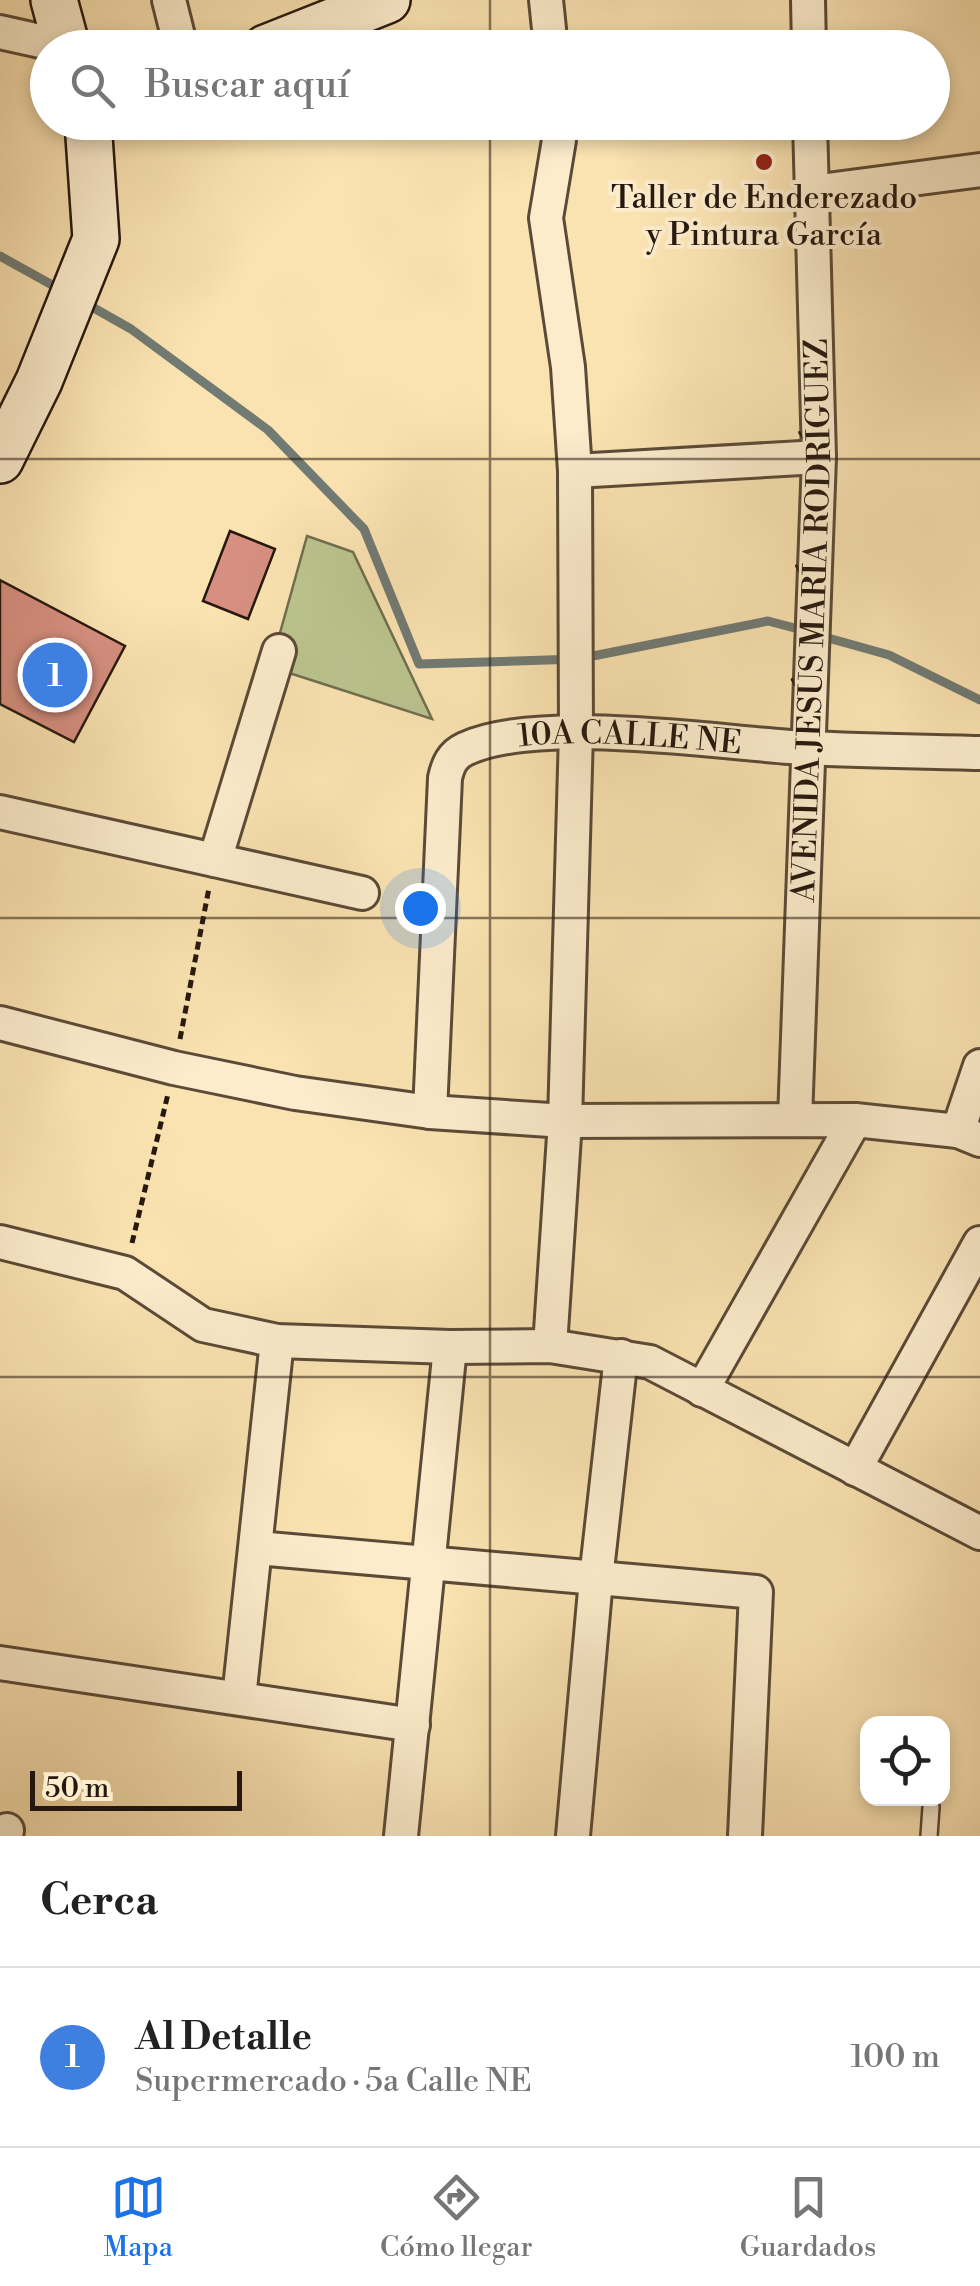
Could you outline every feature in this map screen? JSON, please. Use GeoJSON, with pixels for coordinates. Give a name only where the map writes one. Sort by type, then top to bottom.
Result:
{"type":"FeatureCollection","features":[{"type":"Feature","properties":{"kind":"street"},"geometry":{"type":"LineString","coordinates":[[54,0],[62,30]]}},
{"type":"Feature","properties":{"kind":"street"},"geometry":{"type":"LineString","coordinates":[[169,0],[176,30]]}},
{"type":"Feature","properties":{"kind":"street"},"geometry":{"type":"LineString","coordinates":[[311,30],[387,0]]}},
{"type":"Feature","properties":{"kind":"street"},"geometry":{"type":"LineString","coordinates":[[546,0],[549,30]]}},
{"type":"Feature","properties":{"kind":"street"},"geometry":{"type":"LineString","coordinates":[[808,0],[808,30]]}},
{"type":"Feature","properties":{"kind":"street"},"geometry":{"type":"LineString","coordinates":[[0,32],[30,39]]}},
{"type":"Feature","properties":{"kind":"street"},"geometry":{"type":"LineString","coordinates":[[6,436],[54,343],[96,239],[89,140]]}},
{"type":"Feature","properties":{"kind":"street"},"geometry":{"type":"LineString","coordinates":[[550,1346],[564,1120],[576,732],[575,471],[568,367],[546,218],[559,140]]}},
{"type":"Feature","properties":{"kind":"street","name":"AVENIDA JESÚS MARÍA RODRÍGUEZ"},"geometry":{"type":"LineString","coordinates":[[795,1120],[819,457],[811,140]]}},
{"type":"Feature","properties":{"kind":"street"},"geometry":{"type":"LineString","coordinates":[[812,192],[980,170]]}},
{"type":"Feature","properties":{"kind":"street"},"geometry":{"type":"LineString","coordinates":[[575,471],[819,457]]}},
{"type":"Feature","properties":{"kind":"street"},"geometry":{"type":"LineString","coordinates":[[214,860],[279,651]]}},
{"type":"Feature","properties":{"kind":"street","name":"10A CALLE NE"},"geometry":{"type":"LineString","coordinates":[[430,1112],[444,778],[449,761],[463,750],[499,738],[576,732],[807,748],[980,754]]}},
{"type":"Feature","properties":{"kind":"street"},"geometry":{"type":"LineString","coordinates":[[0,812],[362,894]]}},
{"type":"Feature","properties":{"kind":"street"},"geometry":{"type":"LineString","coordinates":[[0,1022],[174,1068],[294,1093],[430,1112],[564,1120],[855,1120],[969,1135],[980,1066]]}},
{"type":"Feature","properties":{"kind":"street"},"geometry":{"type":"LineString","coordinates":[[702,1390],[855,1120]]}},
{"type":"Feature","properties":{"kind":"street"},"geometry":{"type":"LineString","coordinates":[[0,1242],[124,1273],[204,1325],[277,1342],[550,1346],[650,1362],[980,1533]]}},
{"type":"Feature","properties":{"kind":"street"},"geometry":{"type":"LineString","coordinates":[[855,1469],[980,1243]]}},
{"type":"Feature","properties":{"kind":"street"},"geometry":{"type":"LineString","coordinates":[[239,1698],[277,1342]]}},
{"type":"Feature","properties":{"kind":"street"},"geometry":{"type":"LineString","coordinates":[[401,1836],[450,1347]]}},
{"type":"Feature","properties":{"kind":"street"},"geometry":{"type":"LineString","coordinates":[[572,1836],[621,1356]]}},
{"type":"Feature","properties":{"kind":"street"},"geometry":{"type":"LineString","coordinates":[[257,1548],[430,1560],[756,1592],[744,1836]]}},
{"type":"Feature","properties":{"kind":"street"},"geometry":{"type":"LineString","coordinates":[[0,1663],[413,1725]]}},
{"type":"Feature","properties":{"kind":"lane"},"geometry":{"type":"LineString","coordinates":[[929,1836],[931,1807]]}},
{"type":"Feature","properties":{"kind":"green space"},"geometry":{"type":"Polygon","coordinates":[[[307,536],[353,552],[432,719],[283,671],[278,640],[307,536]]]}},
{"type":"Feature","properties":{"kind":"building"},"geometry":{"type":"Polygon","coordinates":[[[230,531],[275,549],[248,619],[203,601],[230,531]]]}},
{"type":"Feature","properties":{"kind":"building"},"geometry":{"type":"Polygon","coordinates":[[[0,580],[125,646],[74,742],[0,704],[0,580]]]}},
{"type":"Feature","properties":{"kind":"waterway"},"geometry":{"type":"LineString","coordinates":[[0,256],[63,291]]}},
{"type":"Feature","properties":{"kind":"waterway"},"geometry":{"type":"LineString","coordinates":[[85,303],[131,329],[268,430],[364,529],[419,664],[578,659],[768,621],[806,631]]}},
{"type":"Feature","properties":{"kind":"waterway"},"geometry":{"type":"LineString","coordinates":[[821,636],[889,655],[980,700]]}},
{"type":"Feature","properties":{"kind":"place","name":"Taller de Enderezado y Pintura García"},"geometry":{"type":"Point","coordinates":[764,162]}},
{"type":"Feature","properties":{"kind":"place","name":"Al Detalle"},"geometry":{"type":"Point","coordinates":[55,675]}}]}
